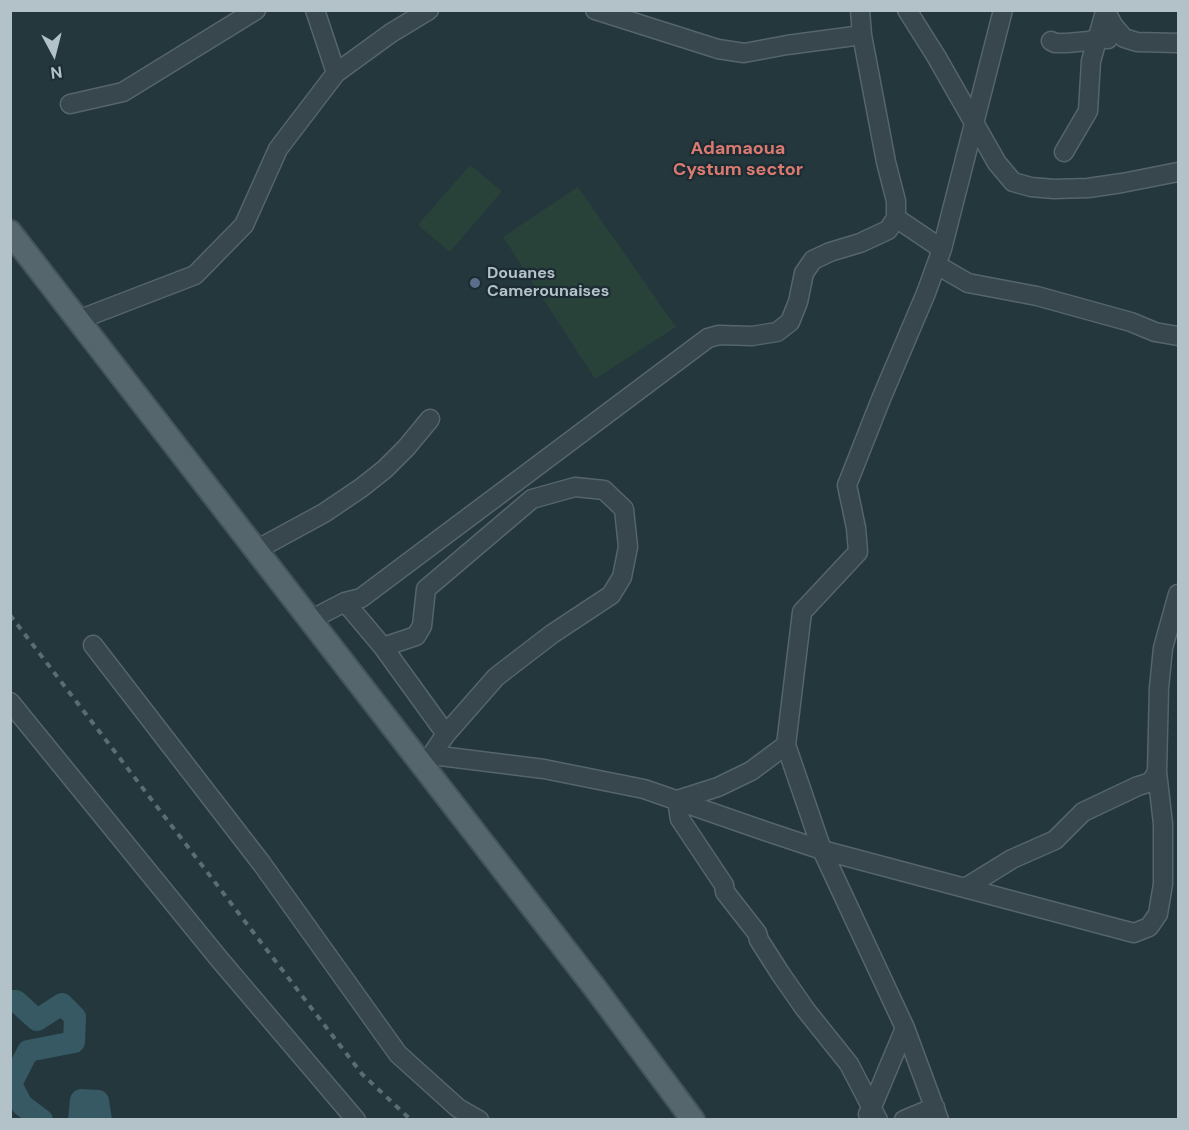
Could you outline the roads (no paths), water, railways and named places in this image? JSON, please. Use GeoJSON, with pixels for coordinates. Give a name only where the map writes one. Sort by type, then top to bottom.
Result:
{"type":"FeatureCollection","features":[{"type":"Feature","properties":{"kind":"main road"},"geometry":{"type":"LineString","coordinates":[[10,232],[310,620],[428,761],[693,1119]]}},
{"type":"Feature","properties":{"kind":"street"},"geometry":{"type":"LineString","coordinates":[[70,104],[123,92],[256,10]]}},
{"type":"Feature","properties":{"kind":"street"},"geometry":{"type":"LineString","coordinates":[[315,10],[336,73]]}},
{"type":"Feature","properties":{"kind":"street"},"geometry":{"type":"LineString","coordinates":[[78,320],[195,275],[244,225],[278,149],[336,73],[391,33],[429,10]]}},
{"type":"Feature","properties":{"kind":"street"},"geometry":{"type":"LineString","coordinates":[[595,10],[718,49],[744,53],[862,35]]}},
{"type":"Feature","properties":{"kind":"street"},"geometry":{"type":"LineString","coordinates":[[310,620],[345,602],[361,598],[708,338],[719,335],[752,336],[777,332],[790,322],[798,302],[804,273],[813,260],[888,230],[896,218],[896,201],[886,162],[862,35],[860,10]]}},
{"type":"Feature","properties":{"kind":"street"},"geometry":{"type":"LineString","coordinates":[[907,10],[997,163],[1012,182],[1031,187],[1054,189],[1088,188],[1179,172]]}},
{"type":"Feature","properties":{"kind":"street"},"geometry":{"type":"LineString","coordinates":[[904,1119],[937,1113],[905,1028],[822,849],[786,745],[801,612],[858,552],[856,528],[847,485],[939,257],[1003,10]]}},
{"type":"Feature","properties":{"kind":"street"},"geometry":{"type":"LineString","coordinates":[[1064,152],[1088,111],[1091,61],[1105,11]]}},
{"type":"Feature","properties":{"kind":"street"},"geometry":{"type":"LineString","coordinates":[[1105,11],[1124,38]]}},
{"type":"Feature","properties":{"kind":"street"},"geometry":{"type":"LineString","coordinates":[[1051,41],[1055,43],[1081,42],[1098,38],[1111,40],[1124,38],[1137,42],[1179,43]]}},
{"type":"Feature","properties":{"kind":"street"},"geometry":{"type":"LineString","coordinates":[[896,218],[968,283],[1037,297],[1131,322],[1155,332],[1179,336]]}},
{"type":"Feature","properties":{"kind":"street"},"geometry":{"type":"LineString","coordinates":[[256,550],[324,513],[361,488],[399,455],[430,419]]}},
{"type":"Feature","properties":{"kind":"street"},"geometry":{"type":"LineString","coordinates":[[383,646],[416,636],[422,626],[426,589],[532,499],[575,487],[604,490],[624,509],[628,547],[622,577],[610,595],[552,634],[496,677],[446,734],[428,761],[544,769],[644,789],[822,849],[1134,933],[1149,927],[1158,914],[1163,884],[1163,824],[1156,772],[1159,688],[1163,648],[1179,594]]}},
{"type":"Feature","properties":{"kind":"street"},"geometry":{"type":"LineString","coordinates":[[345,602],[383,646],[446,734]]}},
{"type":"Feature","properties":{"kind":"street"},"geometry":{"type":"LineString","coordinates":[[93,645],[262,864],[398,1054],[458,1108],[479,1119]]}},
{"type":"Feature","properties":{"kind":"street"},"geometry":{"type":"LineString","coordinates":[[10,702],[220,960],[357,1119]]}},
{"type":"Feature","properties":{"kind":"street"},"geometry":{"type":"LineString","coordinates":[[677,800],[718,787],[751,771],[786,745]]}},
{"type":"Feature","properties":{"kind":"street"},"geometry":{"type":"LineString","coordinates":[[965,888],[1012,859],[1055,840],[1083,812],[1151,782],[1156,772]]}},
{"type":"Feature","properties":{"kind":"street"},"geometry":{"type":"LineString","coordinates":[[677,800],[680,819],[724,885],[725,892],[757,933],[759,940],[799,1000],[849,1064],[872,1115]]}},
{"type":"Feature","properties":{"kind":"street"},"geometry":{"type":"LineString","coordinates":[[872,1115],[905,1028]]}},
{"type":"Feature","properties":{"kind":"waterway"},"geometry":{"type":"LineString","coordinates":[[10,1001],[16,1001],[37,1020],[62,1004],[75,1017],[74,1042],[28,1051],[11,1084],[22,1105],[42,1120]]}},
{"type":"Feature","properties":{"kind":"waterway"},"geometry":{"type":"LineString","coordinates":[[79,1120],[81,1100],[98,1101],[101,1120]]}},
{"type":"Feature","properties":{"kind":"railway"},"geometry":{"type":"LineString","coordinates":[[10,615],[362,1074],[411,1120]]}},
{"type":"Feature","properties":{"kind":"place","name":"Douanes Camerounaises"},"geometry":{"type":"Point","coordinates":[475,283]}},
{"type":"Feature","properties":{"kind":"district","name":"Adamaoua Cystum sector"},"geometry":{"type":"Point","coordinates":[738,159]}}]}
